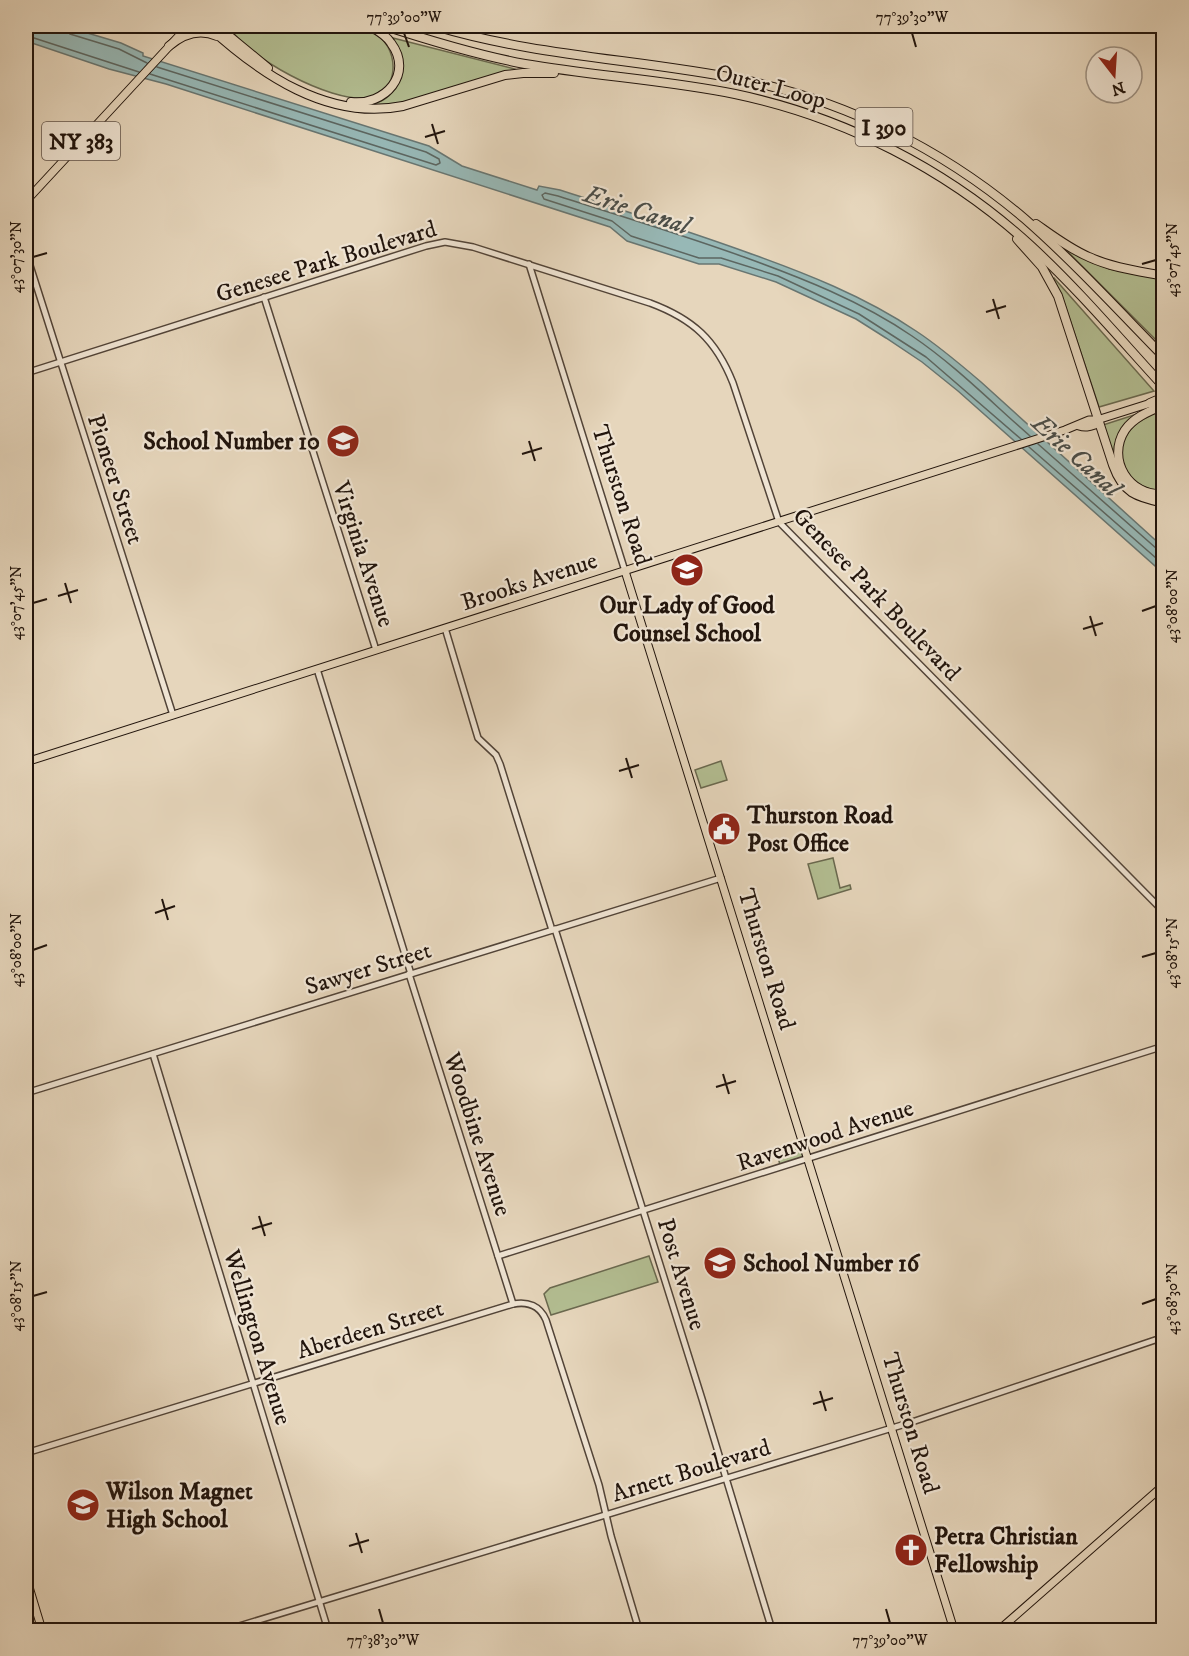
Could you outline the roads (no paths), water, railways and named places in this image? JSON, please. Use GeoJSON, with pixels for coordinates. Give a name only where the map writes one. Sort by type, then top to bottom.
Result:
{"type":"FeatureCollection","features":[{"type":"Feature","properties":{"kind":"highway"},"geometry":{"type":"LineString","coordinates":[[208,26],[252,63],[286,84],[328,101],[368,109],[403,106],[493,79],[523,73],[627,78]]}},
{"type":"Feature","properties":{"kind":"highway"},"geometry":{"type":"LineString","coordinates":[[217,26],[254,58],[281,76],[321,93],[362,103],[386,94],[394,84],[399,70],[398,55],[391,43],[383,34],[369,26]]}},
{"type":"Feature","properties":{"kind":"highway","name":"Outer Loop"},"geometry":{"type":"LineString","coordinates":[[385,26],[438,43],[549,68],[738,95],[814,116],[902,154],[940,176],[1011,228],[1050,264],[1164,387]]}},
{"type":"Feature","properties":{"kind":"highway","name":"Outer Loop"},"geometry":{"type":"LineString","coordinates":[[435,26],[531,49],[721,76],[790,92],[840,108],[896,133],[934,154],[992,193],[1052,244],[1164,357]]}},
{"type":"Feature","properties":{"kind":"highway"},"geometry":{"type":"LineString","coordinates":[[446,26],[454,31]]}},
{"type":"Feature","properties":{"kind":"highway"},"geometry":{"type":"LineString","coordinates":[[169,46],[192,33],[208,33],[221,38]]}},
{"type":"Feature","properties":{"kind":"highway"},"geometry":{"type":"LineString","coordinates":[[992,193],[1065,244],[1087,256],[1114,266],[1164,276]]}},
{"type":"Feature","properties":{"kind":"highway"},"geometry":{"type":"LineString","coordinates":[[976,201],[1031,254],[1053,285],[1063,309],[1113,465],[1122,484],[1134,495],[1164,503]]}},
{"type":"Feature","properties":{"kind":"highway"},"geometry":{"type":"LineString","coordinates":[[1164,398],[1127,427],[1119,442],[1118,458],[1124,474],[1133,486],[1144,492],[1164,494]]}},
{"type":"Feature","properties":{"kind":"highway"},"geometry":{"type":"LineString","coordinates":[[1152,406],[1164,405]]}},
{"type":"Feature","properties":{"kind":"main road","name":"NY 383"},"geometry":{"type":"LineString","coordinates":[[26,201],[188,26]]}},
{"type":"Feature","properties":{"kind":"main road","name":"Brooks Avenue"},"geometry":{"type":"LineString","coordinates":[[26,762],[1079,426],[1089,420],[1098,420],[1152,406]]}},
{"type":"Feature","properties":{"kind":"main road","name":"Thurston Road"},"geometry":{"type":"LineString","coordinates":[[626,571],[954,1630]]}},
{"type":"Feature","properties":{"kind":"main road"},"geometry":{"type":"LineString","coordinates":[[999,1630],[1164,1485]]}},
{"type":"Feature","properties":{"kind":"main road"},"geometry":{"type":"LineString","coordinates":[[26,1576],[42,1630]]}},
{"type":"Feature","properties":{"kind":"street","name":"Genesee Park Boulevard"},"geometry":{"type":"LineString","coordinates":[[26,373],[436,243],[463,244],[661,307],[690,323],[705,336],[723,362],[733,383],[779,522],[1164,912]]}},
{"type":"Feature","properties":{"kind":"street","name":"Pioneer Street"},"geometry":{"type":"LineString","coordinates":[[26,253],[173,715]]}},
{"type":"Feature","properties":{"kind":"street","name":"Thurston Road"},"geometry":{"type":"LineString","coordinates":[[529,264],[626,571]]}},
{"type":"Feature","properties":{"kind":"street","name":"Virginia Avenue"},"geometry":{"type":"LineString","coordinates":[[264,297],[376,651]]}},
{"type":"Feature","properties":{"kind":"street","name":"Post Avenue"},"geometry":{"type":"LineString","coordinates":[[445,628],[478,738],[496,755],[500,764],[643,1211],[772,1630]]}},
{"type":"Feature","properties":{"kind":"street","name":"Woodbine Avenue"},"geometry":{"type":"LineString","coordinates":[[317,669],[513,1304]]}},
{"type":"Feature","properties":{"kind":"street","name":"Sawyer Street"},"geometry":{"type":"LineString","coordinates":[[26,1093],[721,878]]}},
{"type":"Feature","properties":{"kind":"street","name":"Ravenwood Avenue"},"geometry":{"type":"LineString","coordinates":[[498,1256],[1164,1046]]}},
{"type":"Feature","properties":{"kind":"street","name":"Wellington Avenue"},"geometry":{"type":"LineString","coordinates":[[153,1054],[328,1630]]}},
{"type":"Feature","properties":{"kind":"street","name":"Aberdeen Street"},"geometry":{"type":"LineString","coordinates":[[26,1453],[513,1304],[525,1303],[541,1310],[546,1320],[599,1485],[606,1515]]}},
{"type":"Feature","properties":{"kind":"street","name":"Arnett Boulevard"},"geometry":{"type":"LineString","coordinates":[[226,1630],[891,1428],[1164,1337]]}},
{"type":"Feature","properties":{"kind":"street"},"geometry":{"type":"LineString","coordinates":[[606,1515],[639,1630]]}},
{"type":"Feature","properties":{"kind":"water"},"geometry":{"type":"Polygon","coordinates":[[[26,26],[64,26],[121,43],[143,53],[143,56],[429,146],[462,166],[537,190],[539,186],[560,190],[700,236],[790,268],[855,296],[925,337],[981,382],[1163,547],[1163,573],[958,391],[922,362],[856,319],[776,282],[719,264],[699,264],[627,241],[610,227],[166,84],[109,69],[32,43],[26,44],[26,26]]]}},
{"type":"Feature","properties":{"kind":"place","name":"School Number 10"},"geometry":{"type":"Point","coordinates":[343,441]}},
{"type":"Feature","properties":{"kind":"place","name":"Our Lady of Good Counsel School"},"geometry":{"type":"Point","coordinates":[687,570]}},
{"type":"Feature","properties":{"kind":"place","name":"Thurston Road Post Office"},"geometry":{"type":"Point","coordinates":[724,829]}},
{"type":"Feature","properties":{"kind":"place","name":"School Number 16"},"geometry":{"type":"Point","coordinates":[720,1263]}},
{"type":"Feature","properties":{"kind":"place","name":"Wilson Magnet High School"},"geometry":{"type":"Point","coordinates":[83,1505]}},
{"type":"Feature","properties":{"kind":"place","name":"Petra Christian Fellowship"},"geometry":{"type":"Point","coordinates":[911,1550]}},
{"type":"Feature","properties":{"kind":"water label","name":"Erie Canal"},"geometry":{"type":"Point","coordinates":[637,209]}},
{"type":"Feature","properties":{"kind":"water label","name":"Erie Canal"},"geometry":{"type":"Point","coordinates":[1077,455]}}]}
